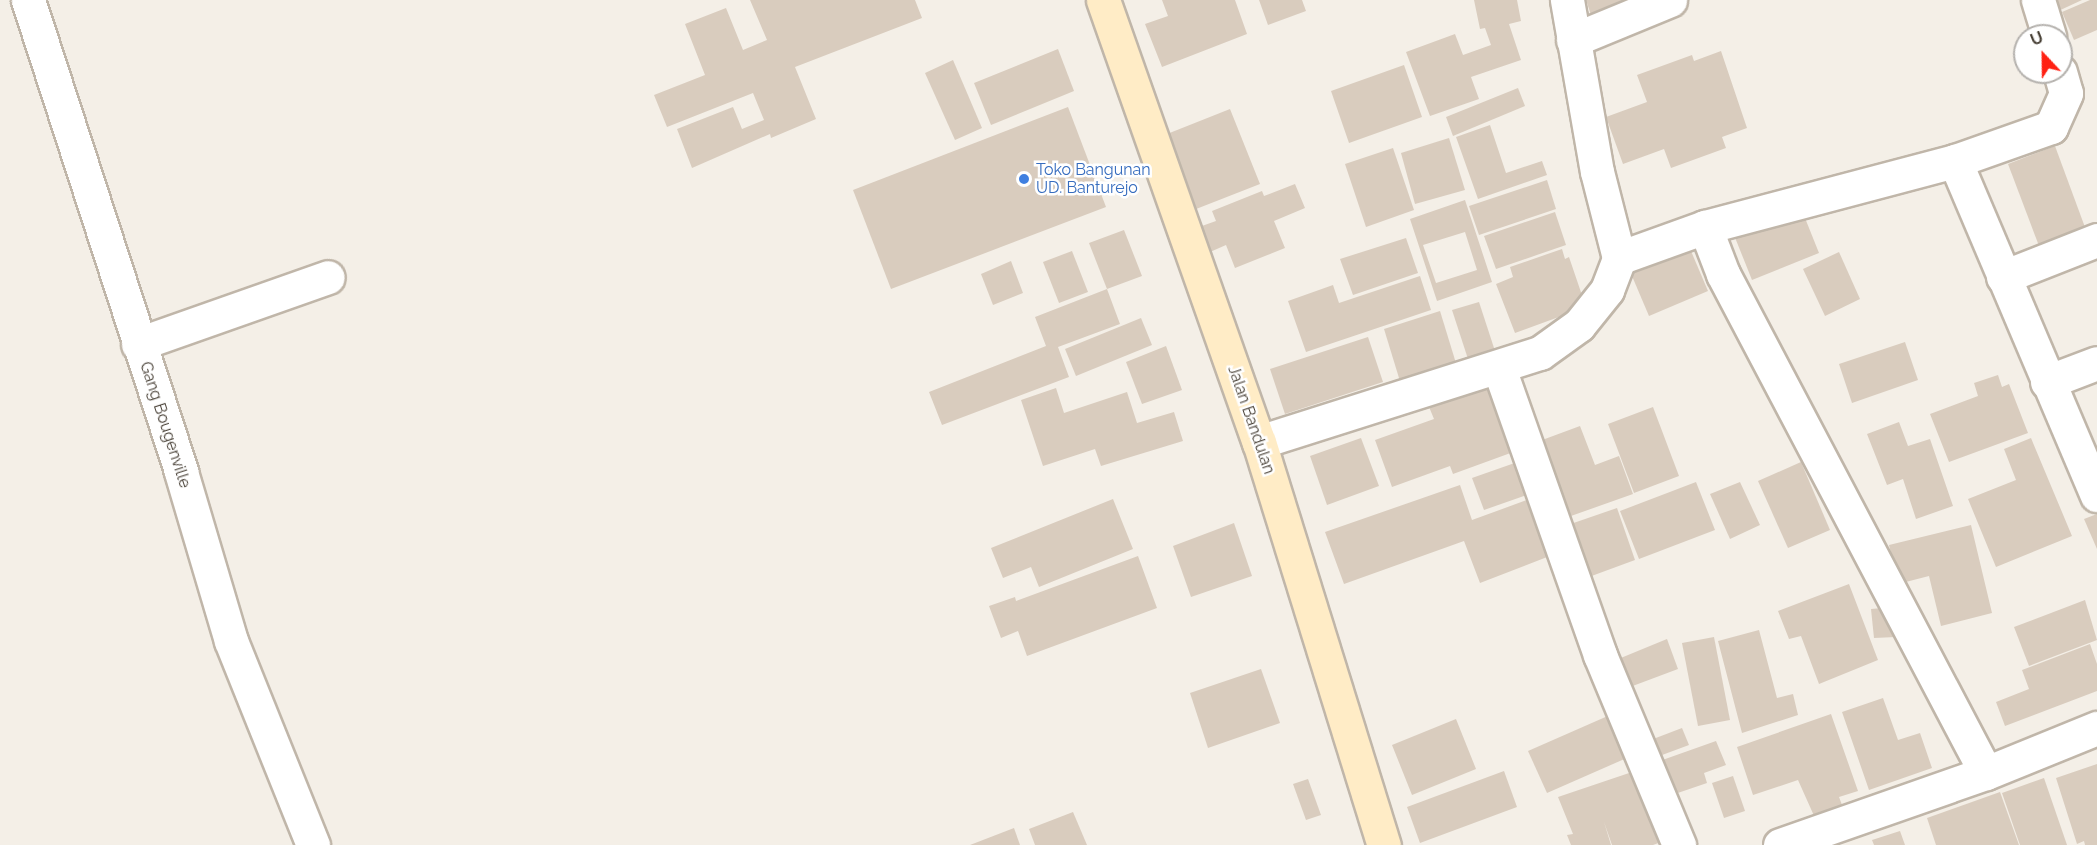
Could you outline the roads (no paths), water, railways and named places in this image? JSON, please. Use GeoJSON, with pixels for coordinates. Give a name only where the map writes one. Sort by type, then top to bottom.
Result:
{"type":"FeatureCollection","features":[{"type":"Feature","properties":{"kind":"street","name":"Gang Bougenville"},"geometry":{"type":"LineString","coordinates":[[28,0],[231,641],[313,845]]}},
{"type":"Feature","properties":{"kind":"street","name":"Jalan Bandulan"},"geometry":{"type":"LineString","coordinates":[[1103,0],[1260,442],[1384,845]]}},
{"type":"Feature","properties":{"kind":"street"},"geometry":{"type":"LineString","coordinates":[[1260,442],[1499,368],[1540,352],[1579,325],[1607,290],[1619,258],[1597,172],[1567,0]]}},
{"type":"Feature","properties":{"kind":"street"},"geometry":{"type":"LineString","coordinates":[[1573,40],[1670,0]]}},
{"type":"Feature","properties":{"kind":"street"},"geometry":{"type":"LineString","coordinates":[[2038,0],[2045,24]]}},
{"type":"Feature","properties":{"kind":"street"},"geometry":{"type":"LineString","coordinates":[[1619,258],[1705,227],[1955,161],[2051,126],[2066,93],[2063,84]]}},
{"type":"Feature","properties":{"kind":"street"},"geometry":{"type":"LineString","coordinates":[[1955,161],[2047,382],[2097,495]]}},
{"type":"Feature","properties":{"kind":"street"},"geometry":{"type":"LineString","coordinates":[[1705,227],[1723,274],[1986,773]]}},
{"type":"Feature","properties":{"kind":"street"},"geometry":{"type":"LineString","coordinates":[[2003,277],[2097,240]]}},
{"type":"Feature","properties":{"kind":"street"},"geometry":{"type":"LineString","coordinates":[[138,344],[328,277]]}},
{"type":"Feature","properties":{"kind":"street"},"geometry":{"type":"LineString","coordinates":[[2047,382],[2097,363]]}},
{"type":"Feature","properties":{"kind":"street"},"geometry":{"type":"LineString","coordinates":[[1499,368],[1600,655],[1679,845]]}},
{"type":"Feature","properties":{"kind":"street"},"geometry":{"type":"LineString","coordinates":[[1780,845],[1986,773],[2097,728]]}},
{"type":"Feature","properties":{"kind":"place","name":"Toko Bangunan UD. Banturejo"},"geometry":{"type":"Point","coordinates":[1024,179]}}]}
